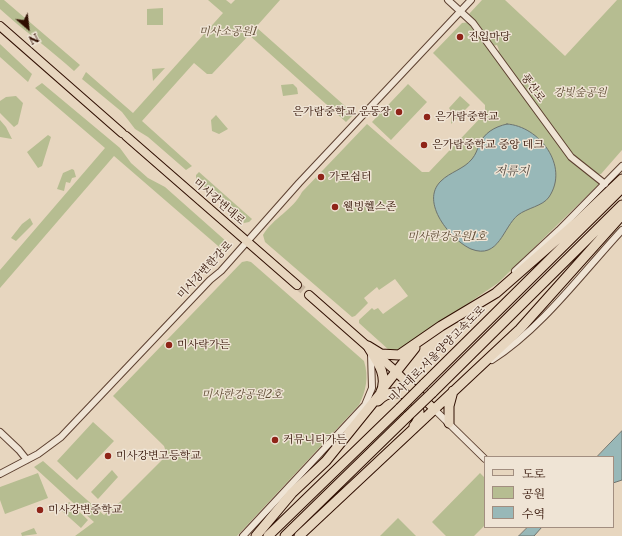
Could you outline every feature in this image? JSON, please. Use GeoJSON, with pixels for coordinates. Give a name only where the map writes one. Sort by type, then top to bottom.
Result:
{"type":"FeatureCollection","features":[{"type":"Feature","properties":{"kind":"highway"},"geometry":{"type":"LineString","coordinates":[[370,348],[381,354],[396,356],[441,326],[496,293],[577,222],[622,179]]}},
{"type":"Feature","properties":{"kind":"highway","name":"미사대로;서울양양고속도로"},"geometry":{"type":"LineString","coordinates":[[268,536],[400,408],[622,188]]}},
{"type":"Feature","properties":{"kind":"highway","name":"미사대로;서울양양고속도로"},"geometry":{"type":"LineString","coordinates":[[285,536],[432,393],[622,204]]}},
{"type":"Feature","properties":{"kind":"highway"},"geometry":{"type":"LineString","coordinates":[[299,536],[394,448],[473,371],[520,329],[622,215]]}},
{"type":"Feature","properties":{"kind":"highway"},"geometry":{"type":"LineString","coordinates":[[352,430],[396,371],[424,338]]}},
{"type":"Feature","properties":{"kind":"highway"},"geometry":{"type":"LineString","coordinates":[[370,348],[380,367],[384,387]]}},
{"type":"Feature","properties":{"kind":"highway"},"geometry":{"type":"LineString","coordinates":[[449,423],[449,406],[453,391]]}},
{"type":"Feature","properties":{"kind":"highway"},"geometry":{"type":"LineString","coordinates":[[256,536],[292,493],[326,461],[381,398],[393,392],[410,396],[415,402],[419,416],[417,422],[394,448]]}},
{"type":"Feature","properties":{"kind":"main road","name":"미사강변대로"},"geometry":{"type":"LineString","coordinates":[[0,26],[298,285]]}},
{"type":"Feature","properties":{"kind":"main road"},"geometry":{"type":"LineString","coordinates":[[309,295],[396,371],[434,409]]}},
{"type":"Feature","properties":{"kind":"street","name":"미사강변한강로"},"geometry":{"type":"LineString","coordinates":[[0,474],[27,460],[53,443],[73,426],[210,280],[221,271],[246,241],[471,0]]}},
{"type":"Feature","properties":{"kind":"street","name":"풍산로"},"geometry":{"type":"LineString","coordinates":[[449,1],[473,23],[571,157],[605,184]]}},
{"type":"Feature","properties":{"kind":"street"},"geometry":{"type":"LineString","coordinates":[[441,326],[452,316],[501,284],[622,166]]}},
{"type":"Feature","properties":{"kind":"street"},"geometry":{"type":"LineString","coordinates":[[473,371],[497,356],[537,322],[583,275],[622,230]]}},
{"type":"Feature","properties":{"kind":"street"},"geometry":{"type":"LineString","coordinates":[[243,536],[365,405],[372,388],[370,348]]}},
{"type":"Feature","properties":{"kind":"street"},"geometry":{"type":"LineString","coordinates":[[434,409],[484,458]]}},
{"type":"Feature","properties":{"kind":"street"},"geometry":{"type":"LineString","coordinates":[[0,432],[27,460]]}},
{"type":"Feature","properties":{"kind":"green space"},"geometry":{"type":"Polygon","coordinates":[[[0,0],[4,0],[80,65],[74,71],[0,9],[0,0]]]}},
{"type":"Feature","properties":{"kind":"green space","name":"미사소공원1"},"geometry":{"type":"Polygon","coordinates":[[[208,0],[226,0],[231,4],[235,0],[280,0],[256,27],[354,114],[346,122],[249,35],[212,74],[207,74],[194,63],[142,121],[192,166],[186,170],[148,137],[135,129],[122,112],[82,79],[86,72],[133,113],[223,13],[208,0]]]}},
{"type":"Feature","properties":{"kind":"green space","name":"강빛숲공원"},"geometry":{"type":"Polygon","coordinates":[[[482,0],[505,0],[565,56],[617,0],[622,0],[622,150],[601,174],[598,174],[598,177],[575,159],[497,52],[499,50],[497,45],[493,46],[469,14],[482,0]]]}},
{"type":"Feature","properties":{"kind":"green space"},"geometry":{"type":"Polygon","coordinates":[[[163,8],[163,25],[147,25],[147,9],[163,8]]]}},
{"type":"Feature","properties":{"kind":"green space","name":"미사한강공원1호"},"geometry":{"type":"Polygon","coordinates":[[[470,22],[572,162],[599,184],[498,283],[400,350],[389,350],[359,323],[359,320],[372,308],[374,310],[378,308],[383,314],[408,296],[395,279],[379,290],[377,287],[364,298],[368,303],[355,316],[352,317],[265,242],[263,235],[272,224],[294,204],[302,192],[367,124],[422,172],[429,172],[485,113],[485,105],[433,53],[462,23],[470,22]]]}},
{"type":"Feature","properties":{"kind":"green space"},"geometry":{"type":"Polygon","coordinates":[[[0,44],[32,74],[28,82],[0,57],[0,44]]]}},
{"type":"Feature","properties":{"kind":"green space"},"geometry":{"type":"Polygon","coordinates":[[[165,68],[153,81],[152,69],[165,68]]]}},
{"type":"Feature","properties":{"kind":"green space"},"geometry":{"type":"Polygon","coordinates":[[[42,83],[120,148],[131,163],[148,178],[165,187],[227,242],[227,249],[225,252],[114,156],[0,288],[0,270],[105,148],[35,88],[42,83]]]}},
{"type":"Feature","properties":{"kind":"green space"},"geometry":{"type":"Polygon","coordinates":[[[293,84],[297,88],[298,94],[283,96],[281,85],[293,84]]]}},
{"type":"Feature","properties":{"kind":"green space","name":"은가람중학교 운동장"},"geometry":{"type":"Polygon","coordinates":[[[408,84],[427,102],[391,140],[372,122],[408,84]]]}},
{"type":"Feature","properties":{"kind":"green space"},"geometry":{"type":"Polygon","coordinates":[[[16,96],[23,103],[18,124],[14,127],[0,113],[0,101],[6,97],[16,96]]]}},
{"type":"Feature","properties":{"kind":"green space"},"geometry":{"type":"Polygon","coordinates":[[[460,96],[470,105],[451,124],[452,113],[449,108],[460,96]]]}},
{"type":"Feature","properties":{"kind":"green space"},"geometry":{"type":"Polygon","coordinates":[[[216,115],[228,129],[219,134],[212,131],[211,120],[216,115]]]}},
{"type":"Feature","properties":{"kind":"green space"},"geometry":{"type":"Polygon","coordinates":[[[0,120],[6,127],[12,139],[0,137],[0,120]]]}},
{"type":"Feature","properties":{"kind":"green space"},"geometry":{"type":"Polygon","coordinates":[[[48,135],[51,137],[42,166],[38,168],[27,152],[48,135]]]}},
{"type":"Feature","properties":{"kind":"green space"},"geometry":{"type":"Polygon","coordinates":[[[72,169],[74,170],[76,177],[72,178],[70,183],[66,182],[64,191],[57,189],[63,173],[72,169]]]}},
{"type":"Feature","properties":{"kind":"green space"},"geometry":{"type":"Polygon","coordinates":[[[199,172],[252,219],[249,222],[244,223],[196,179],[196,175],[199,172]]]}},
{"type":"Feature","properties":{"kind":"green space"},"geometry":{"type":"Polygon","coordinates":[[[30,218],[33,224],[16,241],[11,238],[22,224],[30,218]]]}},
{"type":"Feature","properties":{"kind":"green space","name":"미사한강공원2호"},"geometry":{"type":"Polygon","coordinates":[[[242,262],[251,262],[364,361],[366,367],[366,384],[359,405],[237,536],[75,536],[94,522],[34,467],[43,461],[104,515],[120,502],[164,458],[166,452],[164,446],[113,396],[242,262]]]}},
{"type":"Feature","properties":{"kind":"green space"},"geometry":{"type":"Polygon","coordinates":[[[93,422],[114,441],[77,480],[57,461],[93,422]]]}},
{"type":"Feature","properties":{"kind":"green space"},"geometry":{"type":"Polygon","coordinates":[[[112,470],[118,477],[98,499],[91,492],[112,470]]]}},
{"type":"Feature","properties":{"kind":"green space"},"geometry":{"type":"Polygon","coordinates":[[[38,473],[48,498],[5,514],[0,500],[0,487],[38,473]]]}},
{"type":"Feature","properties":{"kind":"green space"},"geometry":{"type":"Polygon","coordinates":[[[480,473],[484,477],[484,526],[474,536],[446,536],[432,522],[480,473]]]}},
{"type":"Feature","properties":{"kind":"green space"},"geometry":{"type":"Polygon","coordinates":[[[69,502],[88,520],[81,528],[62,511],[69,502]]]}},
{"type":"Feature","properties":{"kind":"green space"},"geometry":{"type":"Polygon","coordinates":[[[398,518],[416,536],[380,536],[398,518]]]}},
{"type":"Feature","properties":{"kind":"green space"},"geometry":{"type":"Polygon","coordinates":[[[34,528],[37,534],[22,536],[21,533],[34,528]]]}},
{"type":"Feature","properties":{"kind":"water","name":"저류지"},"geometry":{"type":"Polygon","coordinates":[[[507,124],[519,126],[530,132],[540,140],[548,150],[556,173],[555,185],[549,197],[543,203],[526,210],[513,220],[494,246],[488,250],[480,251],[471,249],[455,238],[440,220],[434,199],[435,190],[441,181],[472,159],[481,141],[487,134],[498,127],[507,124]]]}},
{"type":"Feature","properties":{"kind":"water"},"geometry":{"type":"Polygon","coordinates":[[[622,431],[622,480],[614,483],[614,456],[598,456],[622,431]]]}},
{"type":"Feature","properties":{"kind":"water"},"geometry":{"type":"Polygon","coordinates":[[[527,528],[541,528],[534,536],[519,536],[527,528]]]}},
{"type":"Feature","properties":{"kind":"tunnel"},"geometry":{"type":"LineString","coordinates":[[297,285],[309,295]]}},
{"type":"Feature","properties":{"kind":"place","name":"진입마당"},"geometry":{"type":"Point","coordinates":[460,37]}},
{"type":"Feature","properties":{"kind":"place","name":"은가람중학교 운동장"},"geometry":{"type":"Point","coordinates":[399,112]}},
{"type":"Feature","properties":{"kind":"place","name":"은가람중학교"},"geometry":{"type":"Point","coordinates":[427,117]}},
{"type":"Feature","properties":{"kind":"place","name":"은가람중학교 중앙 데크"},"geometry":{"type":"Point","coordinates":[424,145]}},
{"type":"Feature","properties":{"kind":"place","name":"가로쉼터"},"geometry":{"type":"Point","coordinates":[321,177]}},
{"type":"Feature","properties":{"kind":"place","name":"웰빙헬스존"},"geometry":{"type":"Point","coordinates":[335,207]}},
{"type":"Feature","properties":{"kind":"place","name":"미사락가든"},"geometry":{"type":"Point","coordinates":[169,345]}},
{"type":"Feature","properties":{"kind":"place","name":"커뮤니티가든"},"geometry":{"type":"Point","coordinates":[275,440]}},
{"type":"Feature","properties":{"kind":"place","name":"미사강변고등학교"},"geometry":{"type":"Point","coordinates":[108,456]}},
{"type":"Feature","properties":{"kind":"place","name":"미사강변중학교"},"geometry":{"type":"Point","coordinates":[40,510]}}]}
